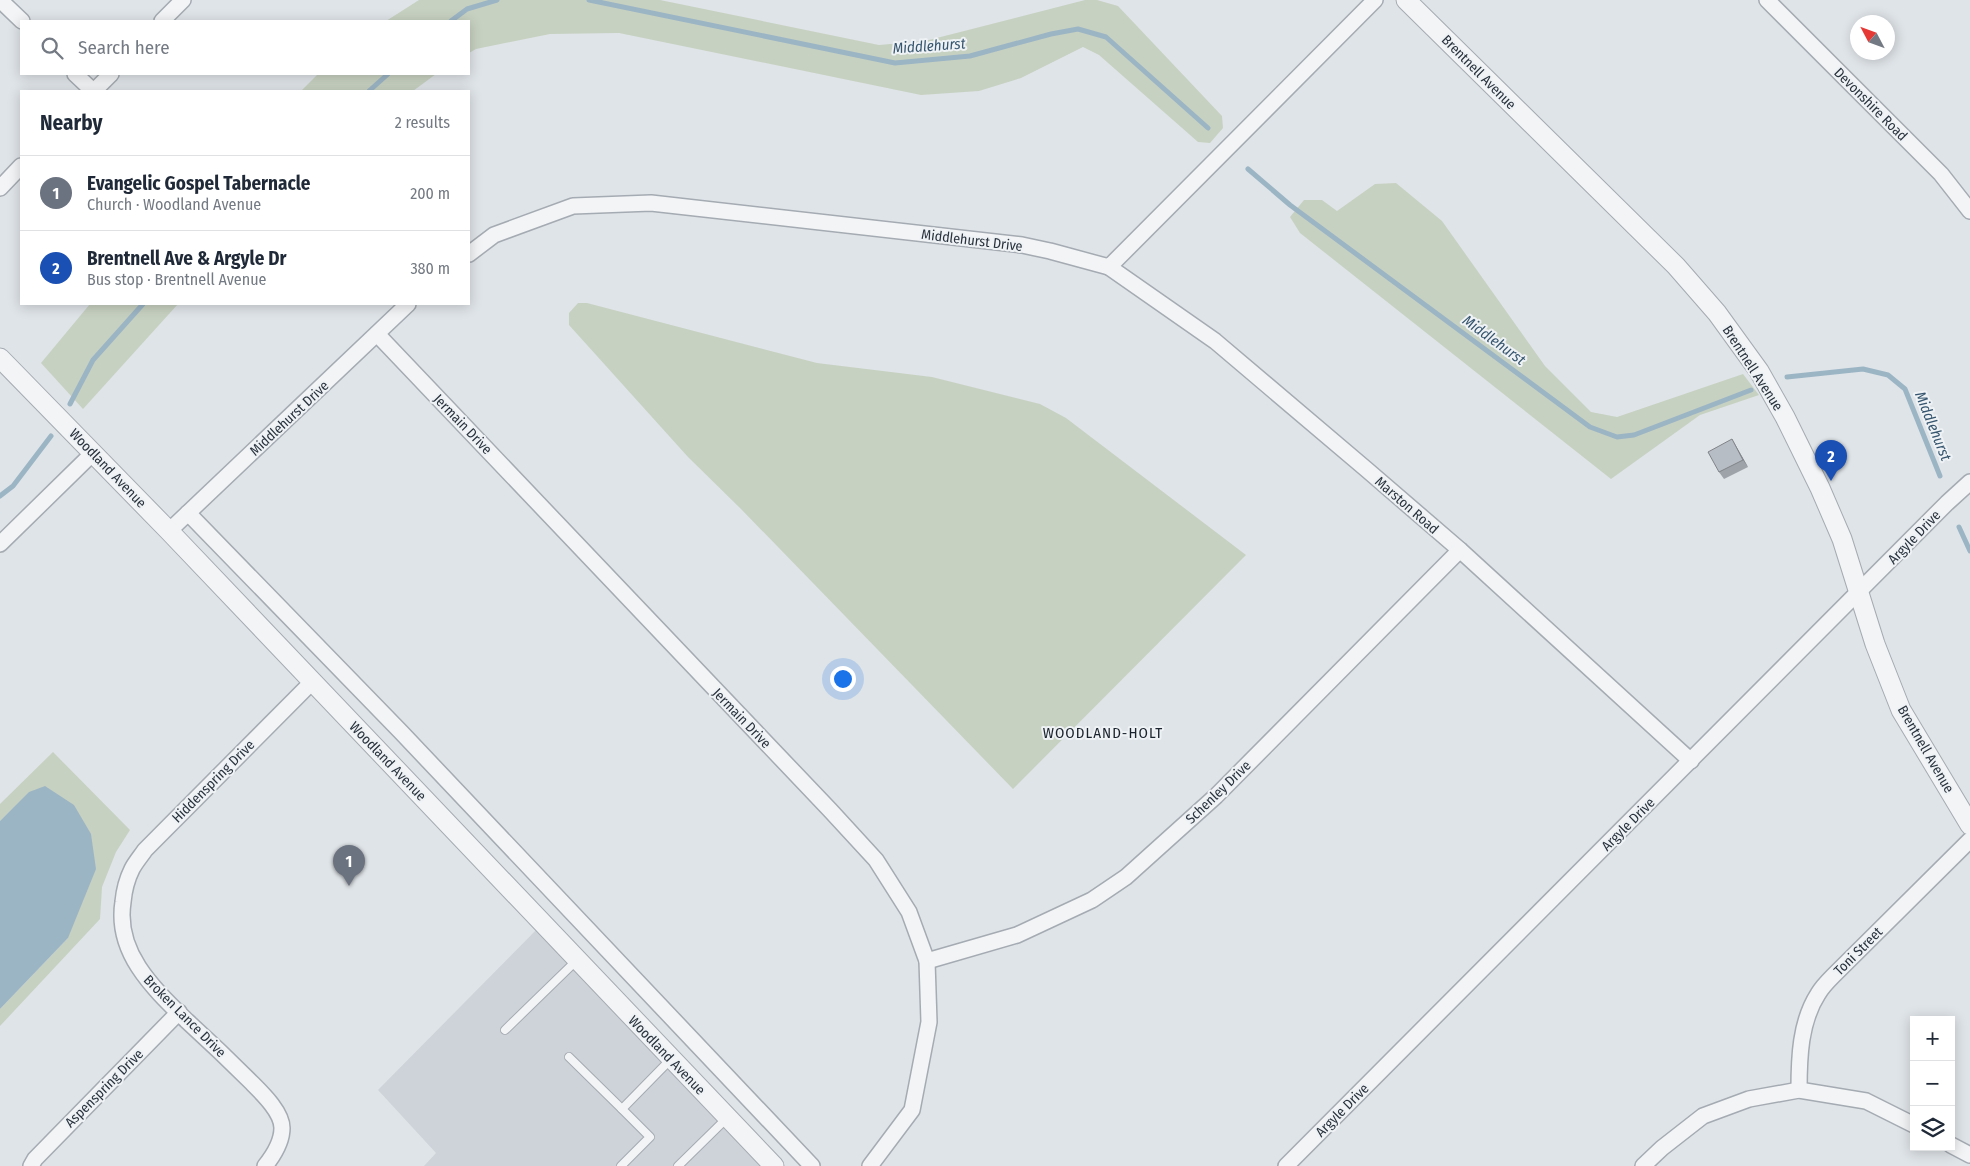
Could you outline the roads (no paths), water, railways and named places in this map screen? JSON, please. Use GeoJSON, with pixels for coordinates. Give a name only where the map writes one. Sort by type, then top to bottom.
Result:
{"type":"FeatureCollection","features":[{"type":"Feature","properties":{"kind":"street"},"geometry":{"type":"LineString","coordinates":[[0,0],[21,20]]}},
{"type":"Feature","properties":{"kind":"street"},"geometry":{"type":"LineString","coordinates":[[163,20],[182,0]]}},
{"type":"Feature","properties":{"kind":"street"},"geometry":{"type":"LineString","coordinates":[[1109,267],[1375,0]]}},
{"type":"Feature","properties":{"kind":"street","name":"Brentnell Avenue"},"geometry":{"type":"LineString","coordinates":[[1406,0],[1676,266],[1717,313],[1759,371],[1785,417],[1820,488],[1842,539],[1858,594],[1902,710],[1970,825]]}},
{"type":"Feature","properties":{"kind":"street","name":"Devonshire Road"},"geometry":{"type":"LineString","coordinates":[[1767,0],[1941,174],[1970,211]]}},
{"type":"Feature","properties":{"kind":"street"},"geometry":{"type":"LineString","coordinates":[[76,75],[93,90]]}},
{"type":"Feature","properties":{"kind":"street"},"geometry":{"type":"LineString","coordinates":[[95,90],[110,75]]}},
{"type":"Feature","properties":{"kind":"street"},"geometry":{"type":"LineString","coordinates":[[0,188],[20,167]]}},
{"type":"Feature","properties":{"kind":"street","name":"Middlehurst Drive"},"geometry":{"type":"LineString","coordinates":[[470,253],[494,235],[573,206],[651,203],[1022,246],[1050,251],[1109,267]]}},
{"type":"Feature","properties":{"kind":"street","name":"Marston Road"},"geometry":{"type":"LineString","coordinates":[[1109,267],[1215,341],[1460,550],[1691,761]]}},
{"type":"Feature","properties":{"kind":"street","name":"Middlehurst Drive"},"geometry":{"type":"LineString","coordinates":[[169,531],[407,305]]}},
{"type":"Feature","properties":{"kind":"street","name":"Jermain Drive"},"geometry":{"type":"LineString","coordinates":[[377,334],[876,860],[909,912],[927,961],[929,1022],[912,1110],[870,1166]]}},
{"type":"Feature","properties":{"kind":"street","name":"Woodland Avenue"},"geometry":{"type":"LineString","coordinates":[[0,358],[169,531],[774,1166]]}},
{"type":"Feature","properties":{"kind":"street"},"geometry":{"type":"LineString","coordinates":[[0,544],[93,453]]}},
{"type":"Feature","properties":{"kind":"street","name":"Argyle Drive"},"geometry":{"type":"LineString","coordinates":[[1286,1166],[1858,594],[1946,503],[1970,482]]}},
{"type":"Feature","properties":{"kind":"street"},"geometry":{"type":"LineString","coordinates":[[188,513],[401,732],[812,1166]]}},
{"type":"Feature","properties":{"kind":"street","name":"Schenley Drive"},"geometry":{"type":"LineString","coordinates":[[927,961],[1017,934],[1092,900],[1126,877],[1216,796],[1460,550]]}},
{"type":"Feature","properties":{"kind":"street","name":"Hiddenspring Drive"},"geometry":{"type":"LineString","coordinates":[[125,889],[132,869],[145,850],[312,682]]}},
{"type":"Feature","properties":{"kind":"street","name":"Toni Street"},"geometry":{"type":"LineString","coordinates":[[1799,1090],[1799,1057],[1802,1040],[1808,1013],[1818,993],[1832,976],[1970,840]]}},
{"type":"Feature","properties":{"kind":"street","name":"Broken Lance Drive"},"geometry":{"type":"LineString","coordinates":[[125,889],[122,926],[126,942],[142,973],[158,993],[260,1091],[277,1113],[282,1128],[279,1144],[265,1166]]}},
{"type":"Feature","properties":{"kind":"street","name":"Aspenspring Drive"},"geometry":{"type":"LineString","coordinates":[[31,1166],[35,1159],[179,1012]]}},
{"type":"Feature","properties":{"kind":"street"},"geometry":{"type":"LineString","coordinates":[[1643,1166],[1662,1148],[1703,1116],[1748,1099],[1799,1090],[1866,1101],[1910,1123]]}},
{"type":"Feature","properties":{"kind":"street"},"geometry":{"type":"LineString","coordinates":[[1955,1147],[1970,1155]]}},
{"type":"Feature","properties":{"kind":"lane"},"geometry":{"type":"LineString","coordinates":[[505,1030],[577,960]]}},
{"type":"Feature","properties":{"kind":"lane"},"geometry":{"type":"LineString","coordinates":[[569,1056],[650,1137],[621,1166]]}},
{"type":"Feature","properties":{"kind":"lane"},"geometry":{"type":"LineString","coordinates":[[622,1109],[671,1059]]}},
{"type":"Feature","properties":{"kind":"lane"},"geometry":{"type":"LineString","coordinates":[[678,1166],[727,1118]]}},
{"type":"Feature","properties":{"kind":"water"},"geometry":{"type":"Polygon","coordinates":[[[45,786],[74,805],[91,834],[96,869],[68,938],[0,1009],[0,821],[29,792],[45,786]]]}},
{"type":"Feature","properties":{"kind":"waterway","name":"Middlehurst"},"geometry":{"type":"LineString","coordinates":[[452,20],[467,9],[497,0]]}},
{"type":"Feature","properties":{"kind":"waterway","name":"Middlehurst"},"geometry":{"type":"LineString","coordinates":[[589,0],[895,63],[970,56],[1051,34],[1078,29],[1106,37],[1208,128]]}},
{"type":"Feature","properties":{"kind":"waterway","name":"Middlehurst"},"geometry":{"type":"LineString","coordinates":[[370,90],[387,75]]}},
{"type":"Feature","properties":{"kind":"waterway","name":"Middlehurst"},"geometry":{"type":"LineString","coordinates":[[1248,169],[1290,205],[1590,427],[1617,437],[1634,435],[1751,390]]}},
{"type":"Feature","properties":{"kind":"waterway","name":"Middlehurst"},"geometry":{"type":"LineString","coordinates":[[70,404],[93,360],[142,305]]}},
{"type":"Feature","properties":{"kind":"waterway","name":"Middlehurst"},"geometry":{"type":"LineString","coordinates":[[1787,377],[1863,369],[1888,375],[1905,389],[1940,476]]}},
{"type":"Feature","properties":{"kind":"waterway","name":"Middlehurst"},"geometry":{"type":"LineString","coordinates":[[0,496],[13,486],[51,436]]}},
{"type":"Feature","properties":{"kind":"waterway","name":"Middlehurst"},"geometry":{"type":"LineString","coordinates":[[1959,527],[1970,551]]}},
{"type":"Feature","properties":{"kind":"place","name":"Brentnell Ave & Argyle Dr"},"geometry":{"type":"Point","coordinates":[1831,481]}},
{"type":"Feature","properties":{"kind":"place","name":"Evangelic Gospel Tabernacle"},"geometry":{"type":"Point","coordinates":[349,886]}},
{"type":"Feature","properties":{"kind":"district","name":"WOODLAND-HOLT"},"geometry":{"type":"Point","coordinates":[1103,733]}}]}
